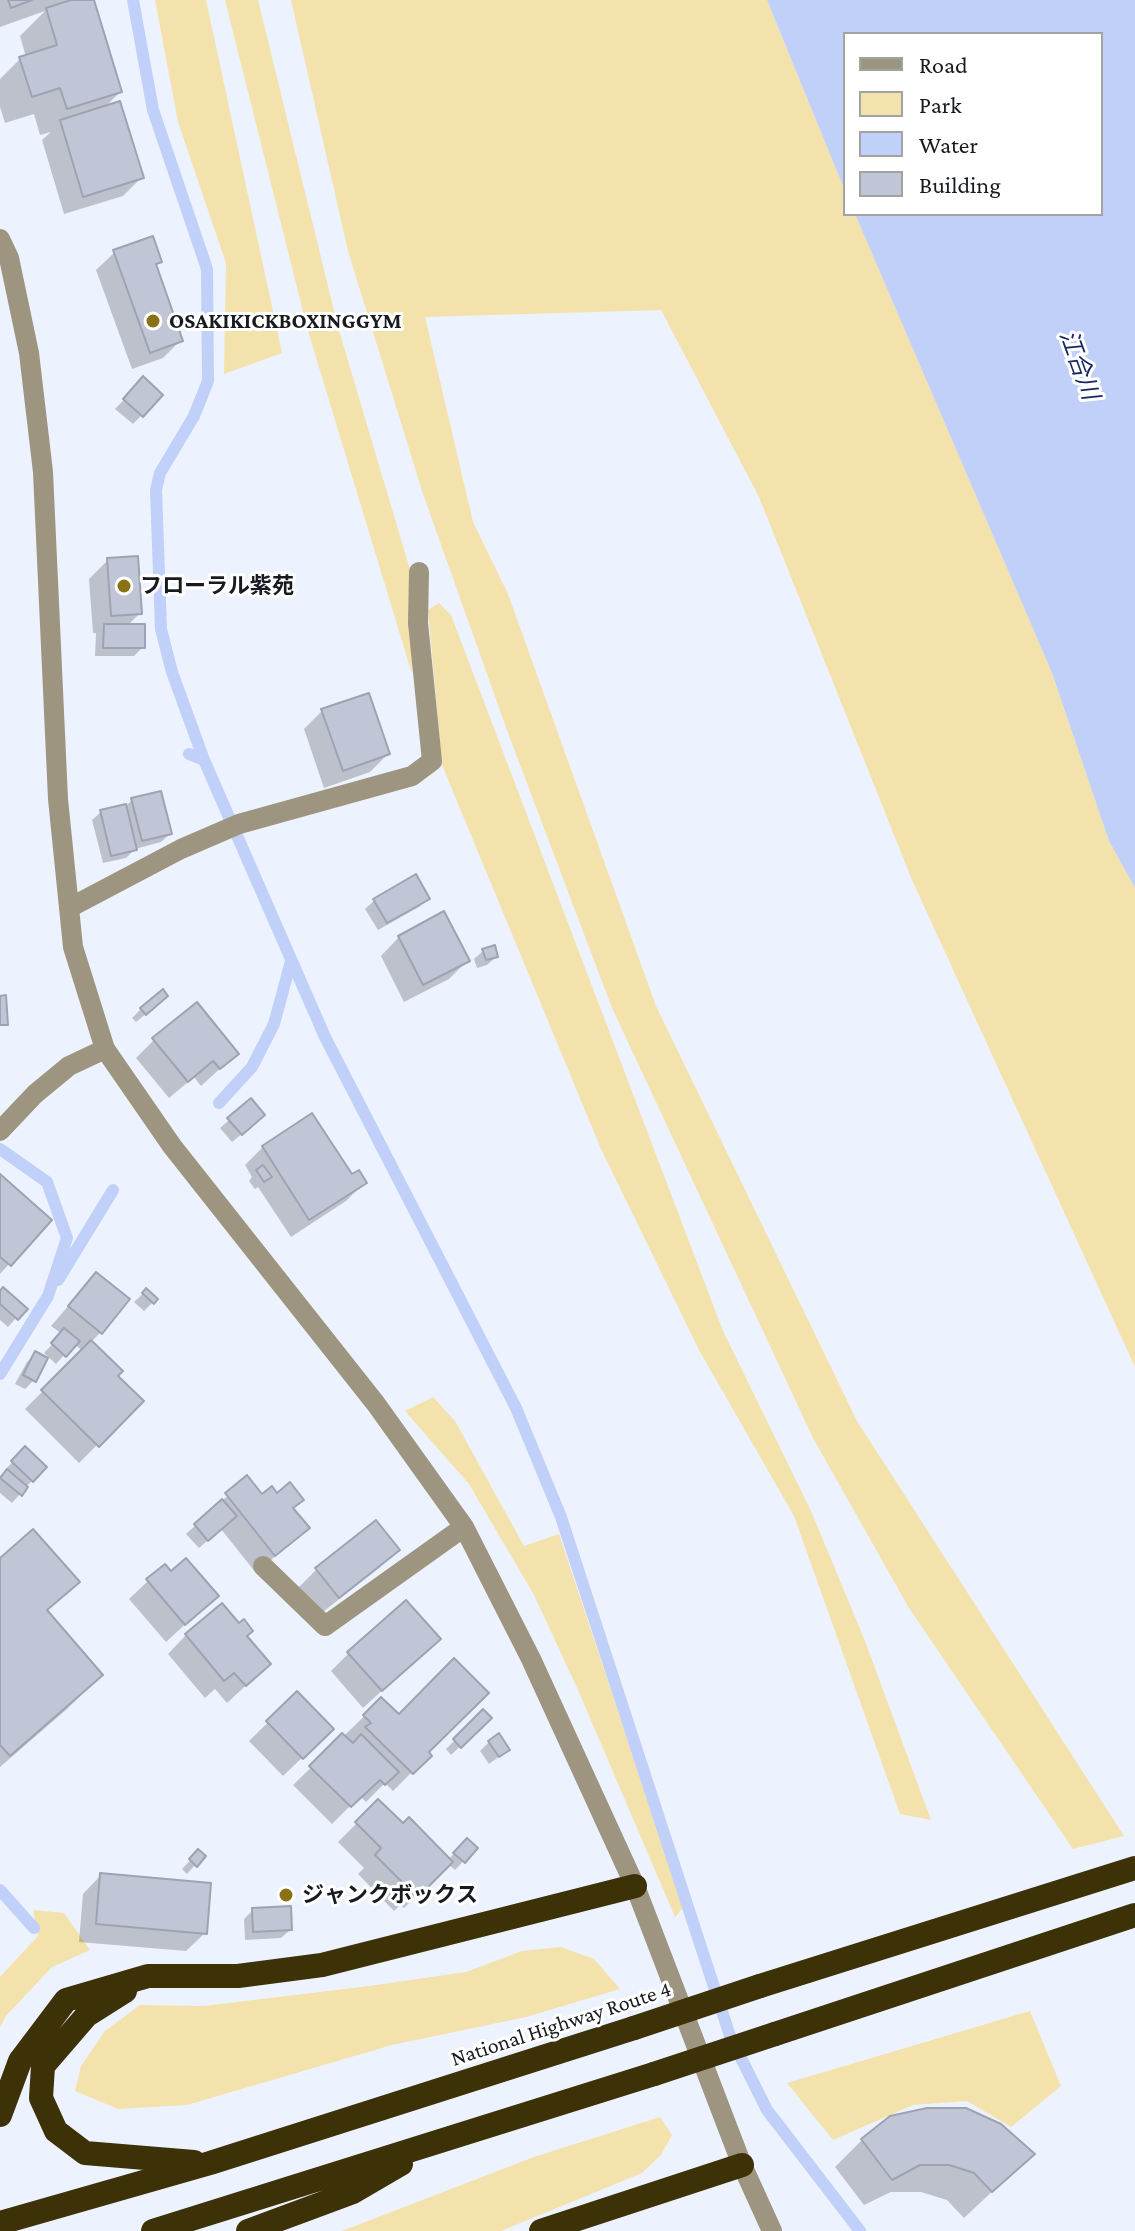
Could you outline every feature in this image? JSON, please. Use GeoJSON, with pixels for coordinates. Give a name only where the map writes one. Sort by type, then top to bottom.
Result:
{"type":"FeatureCollection","features":[{"type":"Feature","properties":{"kind":"highway","name":"National Highway Route 4"},"geometry":{"type":"LineString","coordinates":[[0,2223],[210,2163],[1135,1868]]}},
{"type":"Feature","properties":{"kind":"highway"},"geometry":{"type":"LineString","coordinates":[[0,2115],[20,2061],[66,2000],[148,1976],[238,1976],[322,1965],[635,1886]]}},
{"type":"Feature","properties":{"kind":"highway"},"geometry":{"type":"LineString","coordinates":[[153,2231],[430,2146],[1127,1918]]}},
{"type":"Feature","properties":{"kind":"highway"},"geometry":{"type":"LineString","coordinates":[[148,1976],[87,2015],[43,2066],[41,2098],[56,2131],[85,2153],[210,2163]]}},
{"type":"Feature","properties":{"kind":"highway"},"geometry":{"type":"LineString","coordinates":[[248,2231],[353,2192],[430,2146]]}},
{"type":"Feature","properties":{"kind":"highway"},"geometry":{"type":"LineString","coordinates":[[541,2231],[742,2165]]}},
{"type":"Feature","properties":{"kind":"street"},"geometry":{"type":"LineString","coordinates":[[0,239],[9,258],[29,353],[43,472],[58,799],[73,947],[105,1049],[172,1146],[376,1404],[464,1527],[531,1659],[635,1886],[742,2165],[772,2231]]}},
{"type":"Feature","properties":{"kind":"street"},"geometry":{"type":"LineString","coordinates":[[69,908],[181,849],[239,824],[412,776],[432,761],[418,623],[419,572]]}},
{"type":"Feature","properties":{"kind":"street"},"geometry":{"type":"LineString","coordinates":[[2,1129],[35,1094],[69,1066],[105,1049]]}},
{"type":"Feature","properties":{"kind":"street"},"geometry":{"type":"LineString","coordinates":[[263,1566],[325,1626],[464,1527]]}},
{"type":"Feature","properties":{"kind":"green space"},"geometry":{"type":"Polygon","coordinates":[[[155,0],[206,0],[282,353],[224,374],[226,263],[178,122],[155,0]]]}},
{"type":"Feature","properties":{"kind":"green space"},"geometry":{"type":"Polygon","coordinates":[[[225,0],[258,0],[338,327],[411,573],[412,674],[308,331],[225,0]]]}},
{"type":"Feature","properties":{"kind":"green space"},"geometry":{"type":"Polygon","coordinates":[[[291,0],[767,0],[843,186],[843,216],[856,216],[1052,673],[1109,841],[1135,888],[1135,1367],[912,880],[759,497],[661,310],[425,317],[473,522],[508,594],[656,1006],[857,1421],[1124,1836],[1073,1849],[909,1608],[813,1438],[612,1008],[508,733],[423,494],[348,251],[291,0]]]}},
{"type":"Feature","properties":{"kind":"green space"},"geometry":{"type":"Polygon","coordinates":[[[439,603],[451,615],[723,1331],[811,1511],[865,1641],[931,1820],[900,1814],[794,1516],[699,1350],[601,1149],[442,765],[428,610],[439,603]]]}},
{"type":"Feature","properties":{"kind":"green space"},"geometry":{"type":"Polygon","coordinates":[[[433,1397],[455,1421],[524,1546],[559,1534],[683,1908],[675,1917],[534,1595],[469,1484],[405,1411],[433,1397]]]}},
{"type":"Feature","properties":{"kind":"green space"},"geometry":{"type":"Polygon","coordinates":[[[33,1910],[64,1913],[90,1950],[52,1967],[6,2016],[0,2027],[0,1977],[38,1936],[33,1910]]]}},
{"type":"Feature","properties":{"kind":"green space"},"geometry":{"type":"Polygon","coordinates":[[[561,1947],[594,1959],[620,1989],[526,2017],[392,2045],[187,2105],[118,2109],[75,2091],[81,2066],[105,2031],[140,2005],[204,2006],[369,1986],[466,1972],[522,1951],[561,1947]]]}},
{"type":"Feature","properties":{"kind":"green space"},"geometry":{"type":"Polygon","coordinates":[[[1030,2011],[1061,2086],[1011,2127],[967,2101],[913,2105],[833,2140],[787,2083],[1030,2011]]]}},
{"type":"Feature","properties":{"kind":"green space"},"geometry":{"type":"Polygon","coordinates":[[[660,2117],[672,2135],[661,2155],[642,2173],[501,2231],[342,2231],[534,2157],[660,2117]]]}},
{"type":"Feature","properties":{"kind":"water","name":"江合川"},"geometry":{"type":"Polygon","coordinates":[[[767,0],[1135,0],[1135,888],[1109,841],[1052,673],[856,216],[1103,216],[1103,32],[843,32],[843,186],[767,0]]]}},
{"type":"Feature","properties":{"kind":"building"},"geometry":{"type":"Polygon","coordinates":[[[8,0],[32,0],[11,8],[8,0]]]}},
{"type":"Feature","properties":{"kind":"building"},"geometry":{"type":"Polygon","coordinates":[[[71,0],[94,0],[122,92],[67,109],[60,88],[32,97],[19,57],[57,45],[46,8],[71,0]]]}},
{"type":"Feature","properties":{"kind":"building"},"geometry":{"type":"Polygon","coordinates":[[[120,101],[144,178],[83,197],[60,120],[120,101]]]}},
{"type":"Feature","properties":{"kind":"building"},"geometry":{"type":"Polygon","coordinates":[[[153,236],[162,262],[156,264],[183,341],[150,353],[113,250],[153,236]]]}},
{"type":"Feature","properties":{"kind":"building"},"geometry":{"type":"Polygon","coordinates":[[[143,376],[163,395],[143,417],[123,399],[143,376]]]}},
{"type":"Feature","properties":{"kind":"building","name":"フローラル紫苑"},"geometry":{"type":"Polygon","coordinates":[[[138,556],[142,614],[111,616],[107,558],[138,556]]]}},
{"type":"Feature","properties":{"kind":"building"},"geometry":{"type":"Polygon","coordinates":[[[104,624],[145,624],[145,648],[103,648],[104,624]]]}},
{"type":"Feature","properties":{"kind":"building"},"geometry":{"type":"Polygon","coordinates":[[[369,693],[390,754],[343,771],[321,709],[369,693]]]}},
{"type":"Feature","properties":{"kind":"building"},"geometry":{"type":"Polygon","coordinates":[[[161,791],[172,834],[142,841],[131,798],[161,791]]]}},
{"type":"Feature","properties":{"kind":"building"},"geometry":{"type":"Polygon","coordinates":[[[126,804],[137,850],[111,856],[100,810],[126,804]]]}},
{"type":"Feature","properties":{"kind":"building"},"geometry":{"type":"Polygon","coordinates":[[[416,874],[430,899],[387,923],[373,899],[416,874]]]}},
{"type":"Feature","properties":{"kind":"building"},"geometry":{"type":"Polygon","coordinates":[[[444,911],[470,961],[423,985],[398,936],[444,911]]]}},
{"type":"Feature","properties":{"kind":"building"},"geometry":{"type":"Polygon","coordinates":[[[495,945],[498,957],[486,960],[482,949],[495,945]]]}},
{"type":"Feature","properties":{"kind":"building"},"geometry":{"type":"Polygon","coordinates":[[[163,989],[168,996],[146,1015],[140,1008],[163,989]]]}},
{"type":"Feature","properties":{"kind":"building"},"geometry":{"type":"Polygon","coordinates":[[[6,995],[8,1025],[0,1025],[0,996],[6,995]]]}},
{"type":"Feature","properties":{"kind":"building"},"geometry":{"type":"Polygon","coordinates":[[[197,1002],[239,1054],[220,1069],[213,1061],[188,1082],[152,1038],[197,1002]]]}},
{"type":"Feature","properties":{"kind":"building"},"geometry":{"type":"Polygon","coordinates":[[[251,1098],[265,1115],[242,1135],[227,1118],[251,1098]]]}},
{"type":"Feature","properties":{"kind":"building"},"geometry":{"type":"Polygon","coordinates":[[[312,1113],[352,1174],[359,1170],[367,1183],[309,1220],[262,1146],[312,1113]]]}},
{"type":"Feature","properties":{"kind":"building"},"geometry":{"type":"Polygon","coordinates":[[[263,1165],[272,1177],[264,1182],[256,1170],[263,1165]]]}},
{"type":"Feature","properties":{"kind":"building"},"geometry":{"type":"Polygon","coordinates":[[[0,1174],[52,1220],[11,1266],[0,1257],[0,1174]]]}},
{"type":"Feature","properties":{"kind":"building"},"geometry":{"type":"Polygon","coordinates":[[[96,1272],[130,1299],[102,1334],[68,1306],[96,1272]]]}},
{"type":"Feature","properties":{"kind":"building"},"geometry":{"type":"Polygon","coordinates":[[[3,1287],[28,1309],[18,1320],[0,1304],[3,1287]]]}},
{"type":"Feature","properties":{"kind":"building"},"geometry":{"type":"Polygon","coordinates":[[[146,1288],[158,1299],[154,1304],[142,1293],[146,1288]]]}},
{"type":"Feature","properties":{"kind":"building"},"geometry":{"type":"Polygon","coordinates":[[[64,1328],[80,1341],[66,1357],[51,1343],[64,1328]]]}},
{"type":"Feature","properties":{"kind":"building"},"geometry":{"type":"Polygon","coordinates":[[[91,1340],[123,1371],[118,1376],[144,1401],[99,1447],[41,1390],[91,1340]]]}},
{"type":"Feature","properties":{"kind":"building"},"geometry":{"type":"Polygon","coordinates":[[[35,1351],[48,1358],[36,1382],[23,1375],[35,1351]]]}},
{"type":"Feature","properties":{"kind":"building"},"geometry":{"type":"Polygon","coordinates":[[[25,1446],[47,1467],[33,1482],[11,1461],[25,1446]]]}},
{"type":"Feature","properties":{"kind":"building"},"geometry":{"type":"Polygon","coordinates":[[[7,1469],[28,1487],[22,1496],[0,1478],[7,1469]]]}},
{"type":"Feature","properties":{"kind":"building"},"geometry":{"type":"Polygon","coordinates":[[[247,1475],[262,1494],[272,1486],[277,1493],[290,1482],[304,1500],[293,1508],[310,1528],[275,1556],[225,1493],[247,1475]]]}},
{"type":"Feature","properties":{"kind":"building"},"geometry":{"type":"Polygon","coordinates":[[[222,1499],[237,1516],[208,1541],[194,1524],[222,1499]]]}},
{"type":"Feature","properties":{"kind":"building"},"geometry":{"type":"Polygon","coordinates":[[[376,1520],[400,1550],[339,1598],[315,1568],[376,1520]]]}},
{"type":"Feature","properties":{"kind":"building"},"geometry":{"type":"Polygon","coordinates":[[[33,1529],[80,1582],[47,1610],[103,1675],[10,1756],[0,1745],[0,1558],[33,1529]]]}},
{"type":"Feature","properties":{"kind":"building"},"geometry":{"type":"Polygon","coordinates":[[[186,1558],[219,1596],[185,1625],[146,1579],[165,1564],[171,1571],[186,1558]]]}},
{"type":"Feature","properties":{"kind":"building"},"geometry":{"type":"Polygon","coordinates":[[[406,1600],[441,1639],[382,1691],[347,1652],[406,1600]]]}},
{"type":"Feature","properties":{"kind":"building"},"geometry":{"type":"Polygon","coordinates":[[[222,1603],[239,1623],[244,1619],[253,1631],[247,1636],[271,1664],[246,1686],[234,1673],[224,1681],[185,1634],[222,1603]]]}},
{"type":"Feature","properties":{"kind":"building"},"geometry":{"type":"Polygon","coordinates":[[[454,1658],[489,1693],[429,1752],[432,1756],[413,1774],[365,1727],[371,1723],[363,1715],[381,1697],[399,1714],[454,1658]]]}},
{"type":"Feature","properties":{"kind":"building"},"geometry":{"type":"Polygon","coordinates":[[[297,1691],[334,1729],[303,1759],[266,1721],[297,1691]]]}},
{"type":"Feature","properties":{"kind":"building"},"geometry":{"type":"Polygon","coordinates":[[[483,1709],[492,1718],[461,1748],[453,1739],[483,1709]]]}},
{"type":"Feature","properties":{"kind":"building"},"geometry":{"type":"Polygon","coordinates":[[[342,1733],[353,1743],[361,1734],[399,1772],[385,1785],[380,1780],[351,1807],[309,1766],[342,1733]]]}},
{"type":"Feature","properties":{"kind":"building"},"geometry":{"type":"Polygon","coordinates":[[[499,1733],[510,1750],[499,1757],[488,1741],[499,1733]]]}},
{"type":"Feature","properties":{"kind":"building"},"geometry":{"type":"Polygon","coordinates":[[[378,1799],[403,1823],[409,1817],[453,1862],[423,1892],[420,1888],[414,1894],[375,1855],[381,1848],[355,1822],[378,1799]]]}},
{"type":"Feature","properties":{"kind":"building"},"geometry":{"type":"Polygon","coordinates":[[[467,1838],[478,1848],[465,1863],[453,1853],[467,1838]]]}},
{"type":"Feature","properties":{"kind":"building"},"geometry":{"type":"Polygon","coordinates":[[[198,1849],[206,1856],[197,1867],[189,1859],[198,1849]]]}},
{"type":"Feature","properties":{"kind":"building"},"geometry":{"type":"Polygon","coordinates":[[[100,1873],[211,1883],[207,1934],[96,1924],[100,1873]]]}},
{"type":"Feature","properties":{"kind":"building"},"geometry":{"type":"Polygon","coordinates":[[[291,1906],[292,1930],[253,1932],[252,1908],[291,1906]]]}},
{"type":"Feature","properties":{"kind":"building"},"geometry":{"type":"Polygon","coordinates":[[[927,2108],[966,2108],[1001,2124],[1035,2154],[992,2192],[974,2173],[949,2165],[920,2165],[892,2180],[861,2139],[890,2116],[927,2108]]]}},
{"type":"Feature","properties":{"kind":"waterway"},"geometry":{"type":"LineString","coordinates":[[133,0],[153,110],[207,269],[208,381],[194,416],[160,473],[156,490],[161,629],[172,672],[204,760]]}},
{"type":"Feature","properties":{"kind":"waterway"},"geometry":{"type":"LineString","coordinates":[[189,754],[204,760],[325,1037],[516,1408],[561,1517],[730,2036],[767,2110],[860,2231]]}},
{"type":"Feature","properties":{"kind":"waterway"},"geometry":{"type":"LineString","coordinates":[[219,1103],[252,1067],[274,1024],[291,961]]}},
{"type":"Feature","properties":{"kind":"waterway"},"geometry":{"type":"LineString","coordinates":[[0,1149],[47,1182],[67,1238],[48,1296],[0,1374]]}},
{"type":"Feature","properties":{"kind":"waterway"},"geometry":{"type":"LineString","coordinates":[[58,1280],[113,1190]]}},
{"type":"Feature","properties":{"kind":"waterway"},"geometry":{"type":"LineString","coordinates":[[0,1890],[34,1928]]}},
{"type":"Feature","properties":{"kind":"place","name":"OSAKIKICKBOXINGGYM"},"geometry":{"type":"Point","coordinates":[153,321]}},
{"type":"Feature","properties":{"kind":"place","name":"フローラル紫苑"},"geometry":{"type":"Point","coordinates":[124,586]}},
{"type":"Feature","properties":{"kind":"place","name":"ジャンクボックス"},"geometry":{"type":"Point","coordinates":[286,1895]}}]}
